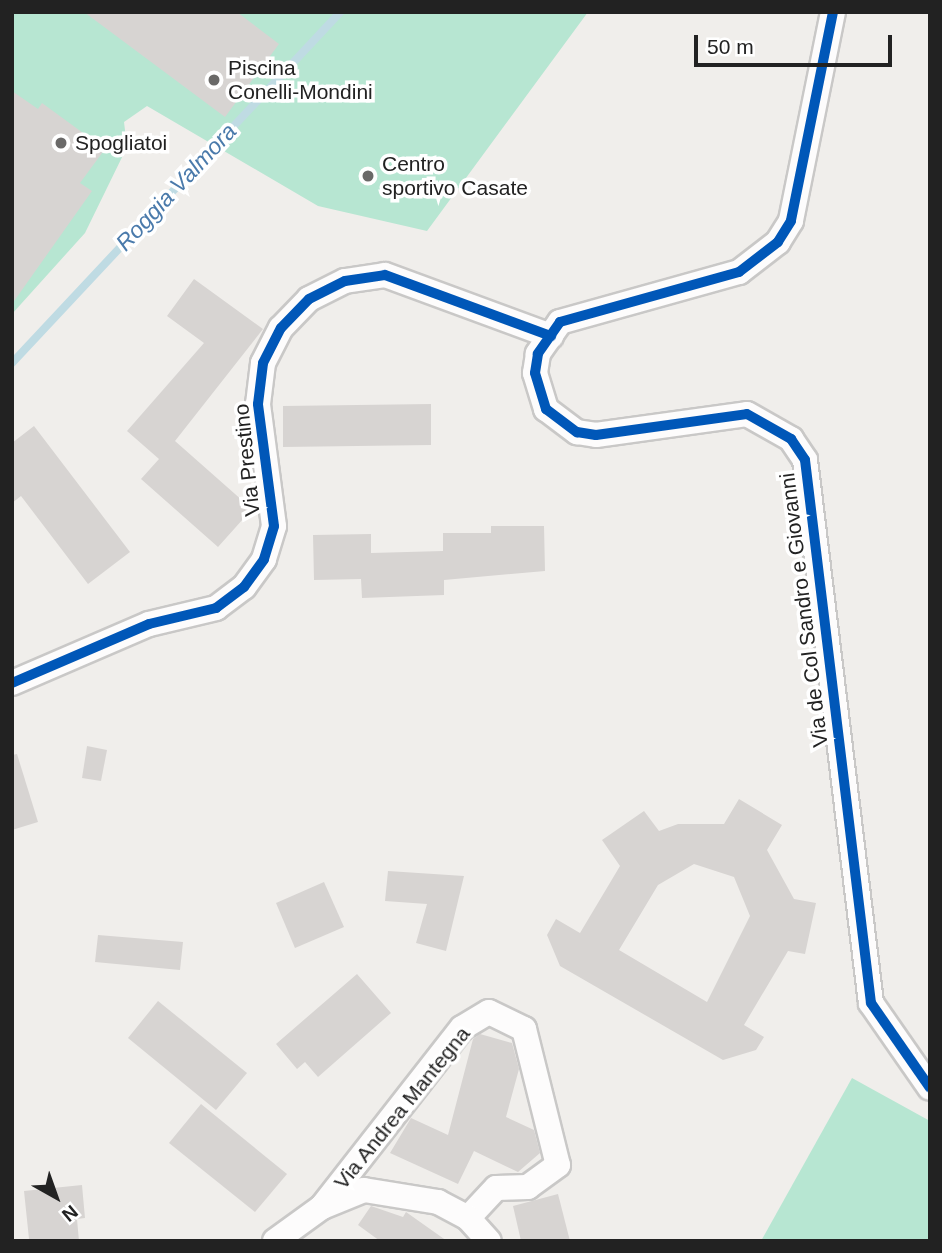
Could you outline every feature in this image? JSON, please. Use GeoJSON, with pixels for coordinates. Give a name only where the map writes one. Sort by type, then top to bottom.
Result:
{"type":"FeatureCollection","features":[{"type":"Feature","properties":{"kind":"street","name":"Via de Col Sandro e Giovanni"},"geometry":{"type":"LineString","coordinates":[[833,12],[791,221],[778,242],[739,272],[577,313],[551,336],[538,354],[537,392],[560,422],[577,432],[747,414],[781,431],[806,460],[871,1003],[930,1088]]}},
{"type":"Feature","properties":{"kind":"street","name":"Via Prestino"},"geometry":{"type":"LineString","coordinates":[[12,683],[149,624],[216,608],[244,587],[264,559],[274,526],[258,404],[263,363],[281,327],[309,299],[345,281],[385,275],[551,336]]}},
{"type":"Feature","properties":{"kind":"street","name":"Via Andrea Mantegna"},"geometry":{"type":"LineString","coordinates":[[323,1207],[462,1028],[489,1012],[524,1029],[558,1165],[528,1187],[496,1188],[468,1218]]}},
{"type":"Feature","properties":{"kind":"street","name":"Via Andrea Mantegna"},"geometry":{"type":"LineString","coordinates":[[275,1241],[323,1207],[365,1190],[403,1192],[468,1218],[489,1241]]}},
{"type":"Feature","properties":{"kind":"green space","name":"Centro sportivo Casate"},"geometry":{"type":"Polygon","coordinates":[[[12,12],[588,12],[427,231],[318,206],[147,106],[124,122],[127,147],[85,233],[12,314],[12,12]]]}},
{"type":"Feature","properties":{"kind":"green space"},"geometry":{"type":"Polygon","coordinates":[[[852,1078],[930,1121],[930,1241],[761,1241],[852,1078]]]}},
{"type":"Feature","properties":{"kind":"building","name":"Piscina Conelli-Mondini"},"geometry":{"type":"Polygon","coordinates":[[[84,12],[237,12],[279,44],[225,117],[84,12]]]}},
{"type":"Feature","properties":{"kind":"building"},"geometry":{"type":"Polygon","coordinates":[[[12,91],[38,109],[42,103],[105,149],[80,183],[92,191],[12,304],[12,91]]]}},
{"type":"Feature","properties":{"kind":"building"},"geometry":{"type":"Polygon","coordinates":[[[194,279],[263,329],[175,441],[252,509],[218,547],[141,479],[159,459],[127,431],[204,343],[167,316],[194,279]]]}},
{"type":"Feature","properties":{"kind":"building"},"geometry":{"type":"Polygon","coordinates":[[[431,404],[431,445],[283,447],[283,406],[431,404]]]}},
{"type":"Feature","properties":{"kind":"building"},"geometry":{"type":"Polygon","coordinates":[[[34,426],[130,552],[88,584],[21,496],[12,503],[12,443],[34,426]]]}},
{"type":"Feature","properties":{"kind":"building"},"geometry":{"type":"Polygon","coordinates":[[[491,526],[544,526],[545,571],[444,580],[444,595],[362,598],[361,579],[314,580],[313,535],[371,534],[371,553],[443,551],[443,533],[491,533],[491,526]]]}},
{"type":"Feature","properties":{"kind":"building"},"geometry":{"type":"Polygon","coordinates":[[[87,746],[107,750],[101,781],[82,778],[87,746]]]}},
{"type":"Feature","properties":{"kind":"building"},"geometry":{"type":"Polygon","coordinates":[[[17,754],[38,822],[12,830],[12,755],[17,754]]]}},
{"type":"Feature","properties":{"kind":"building"},"geometry":{"type":"Polygon","coordinates":[[[739,799],[782,825],[767,850],[794,899],[816,903],[805,954],[788,951],[744,1025],[764,1037],[756,1050],[723,1060],[560,966],[547,935],[556,919],[580,933],[620,866],[602,840],[644,811],[659,831],[678,824],[724,824],[739,799]],[[694,864],[658,885],[619,950],[707,1002],[750,916],[734,877],[694,864]]]}},
{"type":"Feature","properties":{"kind":"building"},"geometry":{"type":"Polygon","coordinates":[[[388,871],[464,876],[446,951],[416,943],[427,904],[385,901],[388,871]]]}},
{"type":"Feature","properties":{"kind":"building"},"geometry":{"type":"Polygon","coordinates":[[[324,882],[344,927],[295,948],[276,903],[324,882]]]}},
{"type":"Feature","properties":{"kind":"building"},"geometry":{"type":"Polygon","coordinates":[[[98,935],[183,942],[180,970],[95,962],[98,935]]]}},
{"type":"Feature","properties":{"kind":"building"},"geometry":{"type":"Polygon","coordinates":[[[357,974],[391,1013],[318,1077],[305,1062],[297,1069],[276,1044],[357,974]]]}},
{"type":"Feature","properties":{"kind":"building"},"geometry":{"type":"Polygon","coordinates":[[[158,1001],[247,1073],[216,1110],[128,1038],[158,1001]]]}},
{"type":"Feature","properties":{"kind":"building"},"geometry":{"type":"Polygon","coordinates":[[[480,1034],[512,1043],[519,1069],[506,1117],[534,1130],[540,1153],[518,1172],[474,1151],[458,1184],[390,1153],[411,1118],[448,1135],[473,1039],[480,1034]]]}},
{"type":"Feature","properties":{"kind":"building"},"geometry":{"type":"Polygon","coordinates":[[[201,1104],[287,1174],[255,1212],[169,1143],[201,1104]]]}},
{"type":"Feature","properties":{"kind":"building"},"geometry":{"type":"Polygon","coordinates":[[[82,1185],[85,1218],[77,1219],[79,1241],[29,1239],[24,1191],[82,1185]]]}},
{"type":"Feature","properties":{"kind":"building"},"geometry":{"type":"Polygon","coordinates":[[[558,1194],[570,1241],[521,1241],[513,1206],[558,1194]]]}},
{"type":"Feature","properties":{"kind":"building"},"geometry":{"type":"Polygon","coordinates":[[[371,1206],[403,1217],[406,1212],[447,1241],[380,1241],[358,1225],[371,1206]]]}},
{"type":"Feature","properties":{"kind":"waterway","name":"Roggia Valmora"},"geometry":{"type":"LineString","coordinates":[[12,363],[341,12]]}},
{"type":"Feature","properties":{"kind":"cycle path"},"geometry":{"type":"LineString","coordinates":[[833,12],[791,221],[778,242],[739,272],[560,322],[538,354],[535,373],[546,409],[577,432],[596,435],[747,414],[791,439],[805,460],[871,1003],[930,1088]]}},
{"type":"Feature","properties":{"kind":"cycle path"},"geometry":{"type":"LineString","coordinates":[[12,683],[149,624],[216,608],[244,587],[264,559],[274,526],[258,404],[263,363],[281,328],[309,299],[345,281],[385,275],[551,336]]}},
{"type":"Feature","properties":{"kind":"place","name":"Piscina Conelli-Mondini"},"geometry":{"type":"Point","coordinates":[214,80]}},
{"type":"Feature","properties":{"kind":"place","name":"Spogliatoi"},"geometry":{"type":"Point","coordinates":[61,143]}},
{"type":"Feature","properties":{"kind":"place","name":"Centro sportivo Casate"},"geometry":{"type":"Point","coordinates":[368,176]}}]}
